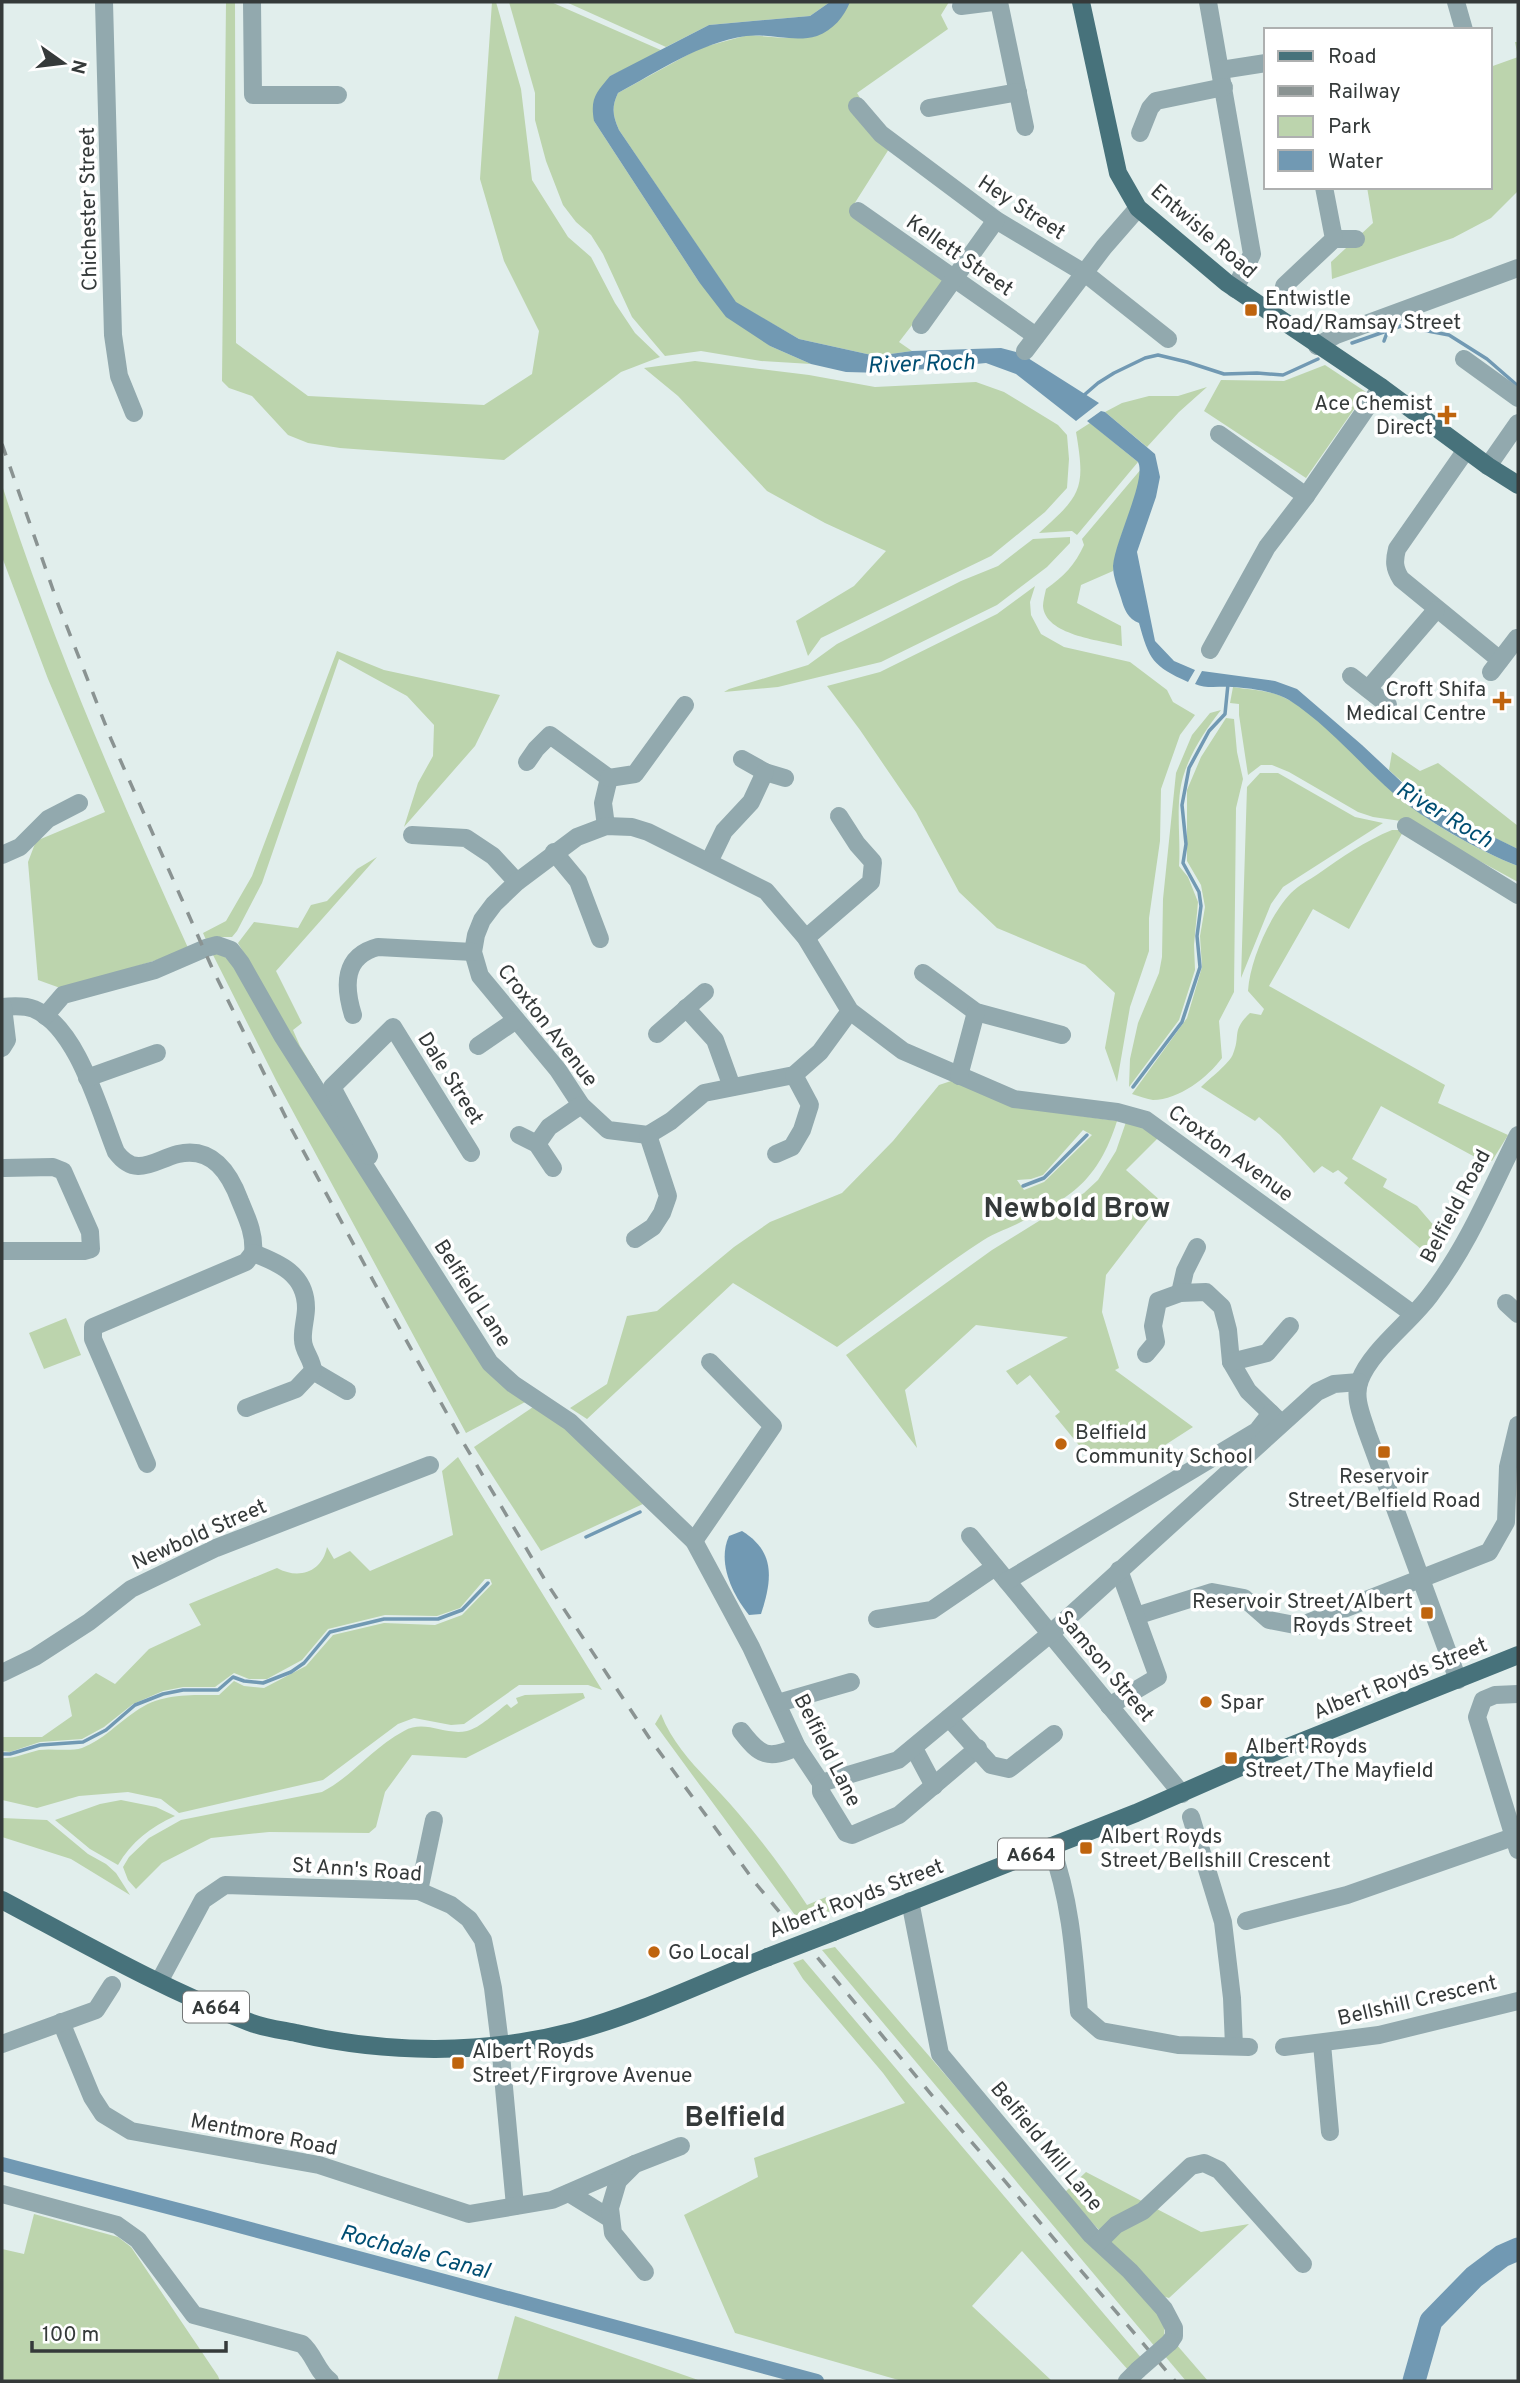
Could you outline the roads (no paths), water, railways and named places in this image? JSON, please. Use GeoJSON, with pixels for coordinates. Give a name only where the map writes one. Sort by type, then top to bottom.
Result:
{"type":"FeatureCollection","features":[{"type":"Feature","properties":{"kind":"main road","name":"Entwisle Road"},"geometry":{"type":"LineString","coordinates":[[1081,2],[1118,173],[1138,208],[1235,289],[1381,387],[1518,485]]}},
{"type":"Feature","properties":{"kind":"main road","name":"Albert Royds Street"},"geometry":{"type":"LineString","coordinates":[[2,1900],[159,1982],[251,2023],[319,2038],[416,2050],[500,2044],[577,2030],[643,2008],[1182,1794],[1268,1755],[1518,1655]]}},
{"type":"Feature","properties":{"kind":"street","name":"Chichester Street"},"geometry":{"type":"LineString","coordinates":[[104,2],[113,335],[119,376],[134,413]]}},
{"type":"Feature","properties":{"kind":"street"},"geometry":{"type":"LineString","coordinates":[[252,2],[253,95],[338,94]]}},
{"type":"Feature","properties":{"kind":"street"},"geometry":{"type":"LineString","coordinates":[[961,6],[993,2]]}},
{"type":"Feature","properties":{"kind":"street"},"geometry":{"type":"LineString","coordinates":[[999,2],[1025,127]]}},
{"type":"Feature","properties":{"kind":"street"},"geometry":{"type":"LineString","coordinates":[[1208,2],[1252,254],[1235,289]]}},
{"type":"Feature","properties":{"kind":"street"},"geometry":{"type":"LineString","coordinates":[[1456,2],[1463,28]]}},
{"type":"Feature","properties":{"kind":"street"},"geometry":{"type":"LineString","coordinates":[[1140,133],[1150,108],[1156,102],[1264,64]]}},
{"type":"Feature","properties":{"kind":"street"},"geometry":{"type":"LineString","coordinates":[[929,108],[1018,92]]}},
{"type":"Feature","properties":{"kind":"street","name":"Hey Street"},"geometry":{"type":"LineString","coordinates":[[858,106],[881,134],[996,220],[1086,274],[1168,339]]}},
{"type":"Feature","properties":{"kind":"street"},"geometry":{"type":"LineString","coordinates":[[1324,189],[1334,239]]}},
{"type":"Feature","properties":{"kind":"street"},"geometry":{"type":"LineString","coordinates":[[1086,274],[1104,247],[1138,208]]}},
{"type":"Feature","properties":{"kind":"street","name":"Kellett Street"},"geometry":{"type":"LineString","coordinates":[[859,211],[954,279],[1031,344],[1086,274]]}},
{"type":"Feature","properties":{"kind":"street"},"geometry":{"type":"LineString","coordinates":[[921,325],[996,220]]}},
{"type":"Feature","properties":{"kind":"street"},"geometry":{"type":"LineString","coordinates":[[1284,286],[1334,239],[1356,239]]}},
{"type":"Feature","properties":{"kind":"street"},"geometry":{"type":"LineString","coordinates":[[1317,346],[1336,335],[1518,268]]}},
{"type":"Feature","properties":{"kind":"street"},"geometry":{"type":"LineString","coordinates":[[1464,359],[1518,398]]}},
{"type":"Feature","properties":{"kind":"street"},"geometry":{"type":"LineString","coordinates":[[1210,650],[1267,547],[1306,496],[1381,387]]}},
{"type":"Feature","properties":{"kind":"street"},"geometry":{"type":"LineString","coordinates":[[1488,466],[1518,423]]}},
{"type":"Feature","properties":{"kind":"street"},"geometry":{"type":"LineString","coordinates":[[1219,434],[1306,496]]}},
{"type":"Feature","properties":{"kind":"street"},"geometry":{"type":"LineString","coordinates":[[1466,450],[1397,549],[1394,562],[1396,572],[1495,666],[1517,638]]}},
{"type":"Feature","properties":{"kind":"street"},"geometry":{"type":"LineString","coordinates":[[1368,689],[1436,610]]}},
{"type":"Feature","properties":{"kind":"street"},"geometry":{"type":"LineString","coordinates":[[1351,676],[1388,705]]}},
{"type":"Feature","properties":{"kind":"street"},"geometry":{"type":"LineString","coordinates":[[610,778],[635,774],[685,705]]}},
{"type":"Feature","properties":{"kind":"street"},"geometry":{"type":"LineString","coordinates":[[527,762],[551,726],[610,778]]}},
{"type":"Feature","properties":{"kind":"street"},"geometry":{"type":"LineString","coordinates":[[743,759],[765,772],[785,778]]}},
{"type":"Feature","properties":{"kind":"street"},"geometry":{"type":"LineString","coordinates":[[709,862],[724,831],[751,803],[765,772]]}},
{"type":"Feature","properties":{"kind":"street"},"geometry":{"type":"LineString","coordinates":[[606,827],[603,803],[610,778]]}},
{"type":"Feature","properties":{"kind":"street"},"geometry":{"type":"LineString","coordinates":[[2,855],[20,847],[48,819],[79,803]]}},
{"type":"Feature","properties":{"kind":"street"},"geometry":{"type":"LineString","coordinates":[[806,938],[871,882],[873,862],[857,844],[839,816]]}},
{"type":"Feature","properties":{"kind":"street"},"geometry":{"type":"LineString","coordinates":[[1406,826],[1518,895]]}},
{"type":"Feature","properties":{"kind":"street","name":"Croxton Avenue"},"geometry":{"type":"LineString","coordinates":[[648,1135],[608,1130],[581,1105],[558,1070],[480,976],[473,952],[482,920],[517,882],[577,837],[606,827],[632,827],[648,832],[766,891],[806,938],[850,1011],[903,1051],[1014,1099],[1117,1112],[1146,1119],[1413,1314]]}},
{"type":"Feature","properties":{"kind":"street"},"geometry":{"type":"LineString","coordinates":[[412,835],[466,838],[493,856],[517,882]]}},
{"type":"Feature","properties":{"kind":"street"},"geometry":{"type":"LineString","coordinates":[[554,852],[578,881],[600,939]]}},
{"type":"Feature","properties":{"kind":"street","name":"Belfield Lane"},"geometry":{"type":"LineString","coordinates":[[45,1016],[63,995],[155,970],[217,945],[231,950],[489,1363],[513,1384],[570,1422],[694,1541],[751,1647],[797,1747],[821,1783],[821,1792],[846,1833],[852,1835],[899,1815],[934,1786]]}},
{"type":"Feature","properties":{"kind":"street"},"geometry":{"type":"LineString","coordinates":[[353,1015],[347,995],[350,969],[367,950],[378,947],[473,952]]}},
{"type":"Feature","properties":{"kind":"street"},"geometry":{"type":"LineString","coordinates":[[923,974],[976,1012],[1062,1035]]}},
{"type":"Feature","properties":{"kind":"street"},"geometry":{"type":"LineString","coordinates":[[657,1034],[705,992]]}},
{"type":"Feature","properties":{"kind":"street"},"geometry":{"type":"LineString","coordinates":[[2,1048],[7,1040],[2,1007],[19,1006],[33,1009],[45,1016],[67,1039],[121,1159],[140,1166],[153,1165],[178,1154],[196,1154],[211,1159],[225,1169],[232,1180],[253,1233],[253,1253],[246,1262],[93,1327],[93,1339],[147,1464]]}},
{"type":"Feature","properties":{"kind":"street"},"geometry":{"type":"LineString","coordinates":[[686,1008],[715,1040],[732,1087]]}},
{"type":"Feature","properties":{"kind":"street"},"geometry":{"type":"LineString","coordinates":[[635,1239],[653,1227],[668,1196],[648,1135],[704,1093],[794,1075],[820,1052],[850,1011]]}},
{"type":"Feature","properties":{"kind":"street"},"geometry":{"type":"LineString","coordinates":[[959,1076],[976,1012]]}},
{"type":"Feature","properties":{"kind":"street"},"geometry":{"type":"LineString","coordinates":[[478,1046],[516,1020]]}},
{"type":"Feature","properties":{"kind":"street","name":"Dale Street"},"geometry":{"type":"LineString","coordinates":[[373,1180],[369,1152],[332,1087],[393,1027],[471,1153]]}},
{"type":"Feature","properties":{"kind":"street"},"geometry":{"type":"LineString","coordinates":[[87,1079],[157,1053]]}},
{"type":"Feature","properties":{"kind":"street"},"geometry":{"type":"LineString","coordinates":[[776,1154],[792,1147],[802,1130],[810,1105],[794,1075]]}},
{"type":"Feature","properties":{"kind":"street"},"geometry":{"type":"LineString","coordinates":[[537,1144],[549,1127],[581,1105]]}},
{"type":"Feature","properties":{"kind":"street"},"geometry":{"type":"LineString","coordinates":[[519,1135],[537,1144],[553,1168]]}},
{"type":"Feature","properties":{"kind":"street","name":"Belfield Road"},"geometry":{"type":"LineString","coordinates":[[1358,1390],[1367,1366],[1430,1296],[1461,1250],[1518,1135]]}},
{"type":"Feature","properties":{"kind":"street"},"geometry":{"type":"LineString","coordinates":[[2,1251],[90,1249],[90,1232],[63,1171],[53,1167],[4,1168]]}},
{"type":"Feature","properties":{"kind":"street"},"geometry":{"type":"LineString","coordinates":[[1180,1293],[1185,1271],[1197,1247]]}},
{"type":"Feature","properties":{"kind":"street"},"geometry":{"type":"LineString","coordinates":[[246,1408],[296,1389],[313,1371],[313,1365],[302,1343],[306,1306],[304,1290],[289,1269],[253,1253]]}},
{"type":"Feature","properties":{"kind":"street"},"geometry":{"type":"LineString","coordinates":[[1146,1354],[1156,1342],[1153,1326],[1158,1301],[1180,1293],[1206,1292],[1222,1307],[1228,1330],[1231,1362],[1248,1391],[1276,1419]]}},
{"type":"Feature","properties":{"kind":"street"},"geometry":{"type":"LineString","coordinates":[[1231,1362],[1268,1353],[1290,1326]]}},
{"type":"Feature","properties":{"kind":"street"},"geometry":{"type":"LineString","coordinates":[[694,1541],[773,1426],[710,1362]]}},
{"type":"Feature","properties":{"kind":"street"},"geometry":{"type":"LineString","coordinates":[[313,1371],[347,1391]]}},
{"type":"Feature","properties":{"kind":"street"},"geometry":{"type":"LineString","coordinates":[[877,1619],[932,1610],[1257,1431],[1334,1384],[1358,1390],[1367,1432],[1419,1580],[1458,1680]]}},
{"type":"Feature","properties":{"kind":"street"},"geometry":{"type":"LineString","coordinates":[[821,1783],[898,1759],[912,1749],[1050,1634],[1276,1419]]}},
{"type":"Feature","properties":{"kind":"street"},"geometry":{"type":"LineString","coordinates":[[1136,1616],[1212,1592],[1244,1598],[1269,1620],[1300,1626],[1489,1552],[1506,1522],[1507,1467],[1518,1425]]}},
{"type":"Feature","properties":{"kind":"street","name":"Newbold Street"},"geometry":{"type":"LineString","coordinates":[[2,1673],[35,1657],[89,1622],[131,1589],[216,1548],[430,1465]]}},
{"type":"Feature","properties":{"kind":"street","name":"Samson Street"},"geometry":{"type":"LineString","coordinates":[[970,1536],[1182,1794]]}},
{"type":"Feature","properties":{"kind":"street"},"geometry":{"type":"LineString","coordinates":[[1110,1706],[1158,1677],[1119,1570]]}},
{"type":"Feature","properties":{"kind":"street"},"geometry":{"type":"LineString","coordinates":[[778,1703],[850,1682]]}},
{"type":"Feature","properties":{"kind":"street"},"geometry":{"type":"LineString","coordinates":[[1246,1920],[1348,1895],[1516,1843],[1477,1717],[1483,1700],[1488,1697],[1518,1694]]}},
{"type":"Feature","properties":{"kind":"street"},"geometry":{"type":"LineString","coordinates":[[950,1718],[991,1765],[1009,1769],[1054,1734]]}},
{"type":"Feature","properties":{"kind":"street"},"geometry":{"type":"LineString","coordinates":[[741,1731],[754,1749],[767,1755],[781,1754],[797,1747]]}},
{"type":"Feature","properties":{"kind":"street"},"geometry":{"type":"LineString","coordinates":[[912,1749],[918,1754],[934,1786],[978,1748]]}},
{"type":"Feature","properties":{"kind":"street"},"geometry":{"type":"LineString","coordinates":[[1051,1846],[1063,1878],[1071,1918],[1079,2012],[1101,2031],[1178,2045],[1241,2047],[1232,1998],[1224,1924],[1191,1817]]}},
{"type":"Feature","properties":{"kind":"street"},"geometry":{"type":"LineString","coordinates":[[419,1891],[434,1820]]}},
{"type":"Feature","properties":{"kind":"street","name":"St Ann's Road"},"geometry":{"type":"LineString","coordinates":[[159,1982],[202,1900],[225,1885],[419,1891],[451,1905],[469,1919],[483,1940],[500,2044],[515,2206]]}},
{"type":"Feature","properties":{"kind":"street","name":"Belfield Mill Lane"},"geometry":{"type":"LineString","coordinates":[[910,1901],[940,2054],[1058,2197],[1164,2309],[1174,2328],[1174,2336],[1170,2342],[1133,2376]]}},
{"type":"Feature","properties":{"kind":"street"},"geometry":{"type":"LineString","coordinates":[[2,2044],[96,2010],[112,1985]]}},
{"type":"Feature","properties":{"kind":"street","name":"Bellshill Crescent"},"geometry":{"type":"LineString","coordinates":[[1284,2047],[1379,2035],[1518,2000]]}},
{"type":"Feature","properties":{"kind":"street","name":"Mentmore Road"},"geometry":{"type":"LineString","coordinates":[[61,2022],[92,2097],[103,2114],[131,2131],[319,2165],[468,2214],[552,2200],[681,2146]]}},
{"type":"Feature","properties":{"kind":"street"},"geometry":{"type":"LineString","coordinates":[[1322,2043],[1330,2132]]}},
{"type":"Feature","properties":{"kind":"street"},"geometry":{"type":"LineString","coordinates":[[1099,2242],[1116,2225],[1143,2211],[1191,2166],[1204,2163],[1219,2170],[1227,2178],[1303,2264]]}},
{"type":"Feature","properties":{"kind":"street"},"geometry":{"type":"LineString","coordinates":[[635,2164],[618,2181],[610,2208],[611,2220],[613,2233],[645,2272]]}},
{"type":"Feature","properties":{"kind":"street"},"geometry":{"type":"LineString","coordinates":[[569,2193],[611,2220]]}},
{"type":"Feature","properties":{"kind":"street"},"geometry":{"type":"LineString","coordinates":[[2,2194],[117,2225],[138,2240],[194,2315],[302,2344],[309,2350],[323,2376],[330,2381]]}},
{"type":"Feature","properties":{"kind":"water","name":"River Roch"},"geometry":{"type":"Polygon","coordinates":[[[830,2],[850,2],[837,22],[817,36],[799,39],[755,35],[729,40],[696,51],[618,93],[614,112],[619,130],[736,302],[799,339],[876,356],[912,351],[1001,348],[1020,353],[1099,403],[1076,421],[1016,374],[986,363],[884,373],[846,372],[811,364],[770,346],[726,317],[699,282],[594,121],[595,96],[610,76],[709,25],[810,16],[830,2]]]}},
{"type":"Feature","properties":{"kind":"water"},"geometry":{"type":"Polygon","coordinates":[[[1101,411],[1155,454],[1160,477],[1137,552],[1155,641],[1174,661],[1195,670],[1188,682],[1167,671],[1154,660],[1146,646],[1139,623],[1129,616],[1122,602],[1113,566],[1135,496],[1140,470],[1138,462],[1087,421],[1101,411]]]}},
{"type":"Feature","properties":{"kind":"water","name":"River Roch"},"geometry":{"type":"Polygon","coordinates":[[[1202,671],[1275,681],[1297,689],[1409,789],[1477,829],[1518,849],[1518,866],[1452,834],[1420,814],[1380,781],[1330,732],[1289,700],[1254,689],[1199,686],[1195,684],[1202,671]]]}},
{"type":"Feature","properties":{"kind":"water"},"geometry":{"type":"Polygon","coordinates":[[[742,1531],[761,1548],[766,1558],[769,1578],[761,1614],[749,1615],[728,1577],[725,1556],[729,1536],[742,1531]]]}},
{"type":"Feature","properties":{"kind":"waterway"},"geometry":{"type":"LineString","coordinates":[[1352,343],[1401,326],[1449,335],[1487,359],[1518,386]]}},
{"type":"Feature","properties":{"kind":"waterway"},"geometry":{"type":"LineString","coordinates":[[1384,341],[1388,330]]}},
{"type":"Feature","properties":{"kind":"waterway"},"geometry":{"type":"LineString","coordinates":[[1083,396],[1114,373],[1145,358],[1158,355],[1224,374],[1283,375],[1318,359]]}},
{"type":"Feature","properties":{"kind":"waterway"},"geometry":{"type":"LineString","coordinates":[[1133,1087],[1182,1022],[1200,967],[1197,936],[1201,906],[1199,892],[1183,863],[1186,844],[1182,805],[1189,768],[1209,731],[1225,714],[1228,684]]}},
{"type":"Feature","properties":{"kind":"waterway"},"geometry":{"type":"LineString","coordinates":[[1023,1186],[1044,1178],[1087,1135]]}},
{"type":"Feature","properties":{"kind":"waterway"},"geometry":{"type":"LineString","coordinates":[[586,1537],[640,1512]]}},
{"type":"Feature","properties":{"kind":"waterway"},"geometry":{"type":"LineString","coordinates":[[2,1754],[40,1745],[83,1742],[106,1730],[135,1705],[163,1694],[183,1690],[218,1690],[233,1677],[263,1683],[291,1672],[304,1663],[330,1632],[384,1619],[438,1619],[462,1610],[488,1583]]}},
{"type":"Feature","properties":{"kind":"waterway","name":"Rochdale Canal"},"geometry":{"type":"LineString","coordinates":[[2,2164],[817,2381]]}},
{"type":"Feature","properties":{"kind":"waterway"},"geometry":{"type":"LineString","coordinates":[[1414,2381],[1431,2321],[1474,2277],[1502,2256],[1518,2249]]}},
{"type":"Feature","properties":{"kind":"railway"},"geometry":{"type":"LineString","coordinates":[[2,444],[58,604],[111,739],[213,970],[292,1130],[375,1284],[460,1437],[548,1585],[650,1739],[757,1885],[1175,2381]]}},
{"type":"Feature","properties":{"kind":"place","name":"Entwistle Road/Ramsay Street"},"geometry":{"type":"Point","coordinates":[1251,310]}},
{"type":"Feature","properties":{"kind":"place","name":"Ace Chemist Direct"},"geometry":{"type":"Point","coordinates":[1447,415]}},
{"type":"Feature","properties":{"kind":"place","name":"Croft Shifa Medical Centre"},"geometry":{"type":"Point","coordinates":[1502,701]}},
{"type":"Feature","properties":{"kind":"place","name":"Belfield Community School"},"geometry":{"type":"Point","coordinates":[1061,1444]}},
{"type":"Feature","properties":{"kind":"place","name":"Reservoir Street/Belfield Road"},"geometry":{"type":"Point","coordinates":[1384,1452]}},
{"type":"Feature","properties":{"kind":"place","name":"Reservoir Street/Albert Royds Street"},"geometry":{"type":"Point","coordinates":[1427,1613]}},
{"type":"Feature","properties":{"kind":"place","name":"Spar"},"geometry":{"type":"Point","coordinates":[1206,1702]}},
{"type":"Feature","properties":{"kind":"place","name":"Albert Royds Street/The Mayfield"},"geometry":{"type":"Point","coordinates":[1231,1758]}},
{"type":"Feature","properties":{"kind":"place","name":"Albert Royds Street/Bellshill Crescent"},"geometry":{"type":"Point","coordinates":[1086,1848]}},
{"type":"Feature","properties":{"kind":"place","name":"Go Local"},"geometry":{"type":"Point","coordinates":[654,1952]}},
{"type":"Feature","properties":{"kind":"place","name":"Albert Royds Street/Firgrove Avenue"},"geometry":{"type":"Point","coordinates":[458,2063]}},
{"type":"Feature","properties":{"kind":"district","name":"Newbold Brow"},"geometry":{"type":"Point","coordinates":[1077,1207]}},
{"type":"Feature","properties":{"kind":"district","name":"Belfield"},"geometry":{"type":"Point","coordinates":[735,2116]}}]}
